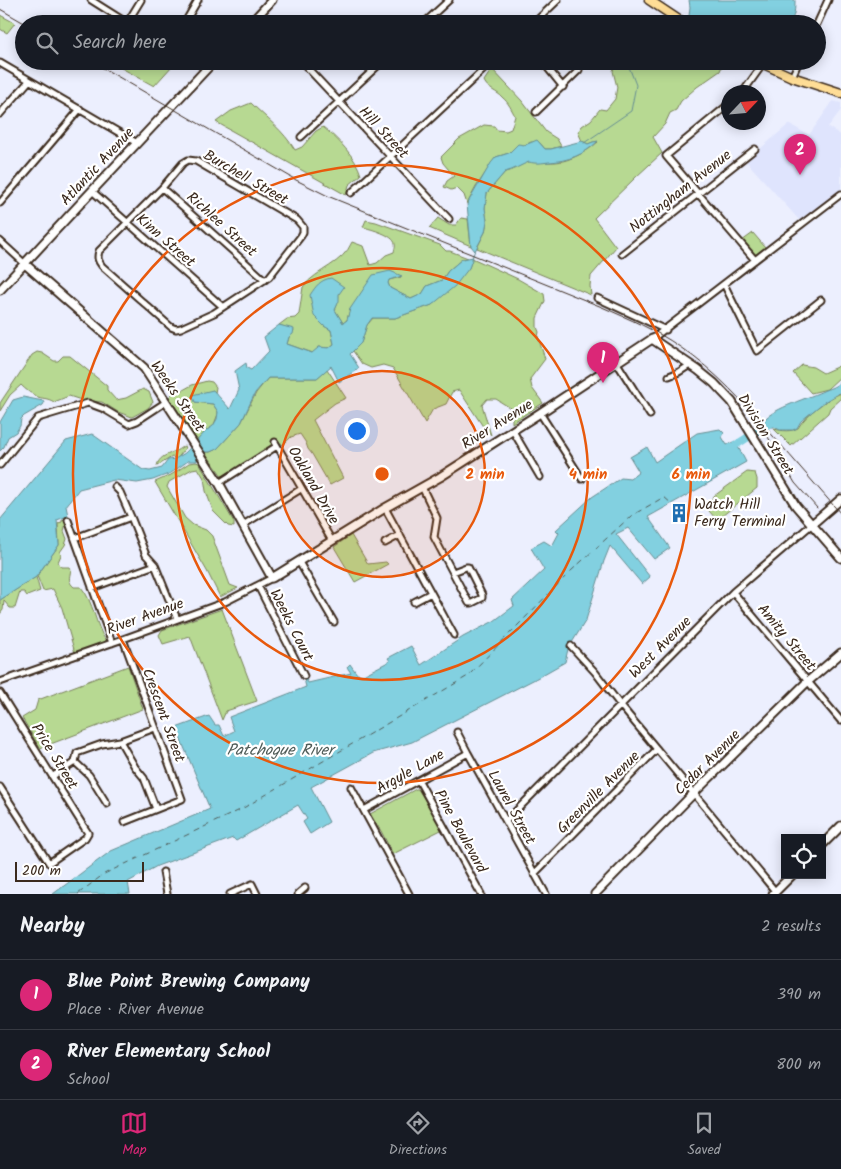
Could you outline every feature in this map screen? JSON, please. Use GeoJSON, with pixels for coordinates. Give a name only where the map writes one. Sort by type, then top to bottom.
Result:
{"type":"FeatureCollection","features":[{"type":"Feature","properties":{"kind":"main road"},"geometry":{"type":"LineString","coordinates":[[258,15],[272,0]]}},
{"type":"Feature","properties":{"kind":"main road"},"geometry":{"type":"LineString","coordinates":[[649,0],[671,15]]}},
{"type":"Feature","properties":{"kind":"main road","name":"Atlantic Avenue"},"geometry":{"type":"LineString","coordinates":[[0,290],[206,70]]}},
{"type":"Feature","properties":{"kind":"main road"},"geometry":{"type":"LineString","coordinates":[[776,70],[841,93]]}},
{"type":"Feature","properties":{"kind":"main road","name":"Weeks Street"},"geometry":{"type":"LineString","coordinates":[[25,264],[144,368],[219,483],[272,578]]}},
{"type":"Feature","properties":{"kind":"main road","name":"River Avenue"},"geometry":{"type":"LineString","coordinates":[[272,578],[512,431],[652,339]]}},
{"type":"Feature","properties":{"kind":"main road","name":"Division Street"},"geometry":{"type":"LineString","coordinates":[[652,339],[690,365],[714,384],[732,402],[796,506],[841,558]]}},
{"type":"Feature","properties":{"kind":"main road","name":"West Avenue"},"geometry":{"type":"LineString","coordinates":[[811,525],[841,499]]}},
{"type":"Feature","properties":{"kind":"main road","name":"Cedar Avenue"},"geometry":{"type":"LineString","coordinates":[[595,894],[694,793],[808,681],[841,652]]}},
{"type":"Feature","properties":{"kind":"main road"},"geometry":{"type":"LineString","coordinates":[[826,841],[841,826]]}},
{"type":"Feature","properties":{"kind":"main road"},"geometry":{"type":"LineString","coordinates":[[774,893],[788,879]]}},
{"type":"Feature","properties":{"kind":"street"},"geometry":{"type":"LineString","coordinates":[[91,0],[115,15]]}},
{"type":"Feature","properties":{"kind":"street"},"geometry":{"type":"LineString","coordinates":[[132,15],[140,0]]}},
{"type":"Feature","properties":{"kind":"street"},"geometry":{"type":"LineString","coordinates":[[189,15],[198,0]]}},
{"type":"Feature","properties":{"kind":"street"},"geometry":{"type":"LineString","coordinates":[[432,15],[448,0]]}},
{"type":"Feature","properties":{"kind":"street"},"geometry":{"type":"LineString","coordinates":[[542,15],[558,0]]}},
{"type":"Feature","properties":{"kind":"street"},"geometry":{"type":"LineString","coordinates":[[821,15],[828,0]]}},
{"type":"Feature","properties":{"kind":"street"},"geometry":{"type":"LineString","coordinates":[[0,64],[137,143]]}},
{"type":"Feature","properties":{"kind":"street","name":"Hill Street"},"geometry":{"type":"LineString","coordinates":[[310,70],[449,219]]}},
{"type":"Feature","properties":{"kind":"street"},"geometry":{"type":"LineString","coordinates":[[301,137],[374,70]]}},
{"type":"Feature","properties":{"kind":"street"},"geometry":{"type":"LineString","coordinates":[[351,193],[483,70]]}},
{"type":"Feature","properties":{"kind":"street"},"geometry":{"type":"LineString","coordinates":[[549,70],[562,86]]}},
{"type":"Feature","properties":{"kind":"street"},"geometry":{"type":"LineString","coordinates":[[536,112],[580,70]]}},
{"type":"Feature","properties":{"kind":"street"},"geometry":{"type":"LineString","coordinates":[[747,85],[756,70]]}},
{"type":"Feature","properties":{"kind":"street"},"geometry":{"type":"LineString","coordinates":[[792,77],[795,70]]}},
{"type":"Feature","properties":{"kind":"street"},"geometry":{"type":"LineString","coordinates":[[0,114],[29,81]]}},
{"type":"Feature","properties":{"kind":"street"},"geometry":{"type":"LineString","coordinates":[[0,203],[80,109]]}},
{"type":"Feature","properties":{"kind":"street"},"geometry":{"type":"LineString","coordinates":[[721,111],[666,156],[756,260]]}},
{"type":"Feature","properties":{"kind":"street","name":"Nottingham Avenue"},"geometry":{"type":"LineString","coordinates":[[622,254],[755,149]]}},
{"type":"Feature","properties":{"kind":"street","name":"Burchell Street"},"geometry":{"type":"LineString","coordinates":[[162,188],[183,163],[188,160],[196,161],[297,220],[303,227],[303,232],[273,273],[265,280]]}},
{"type":"Feature","properties":{"kind":"street"},"geometry":{"type":"LineString","coordinates":[[162,188],[99,251],[97,256],[98,262],[102,266],[171,327],[176,329],[214,313],[265,280]]}},
{"type":"Feature","properties":{"kind":"street","name":"Richlee Street"},"geometry":{"type":"LineString","coordinates":[[162,188],[265,280]]}},
{"type":"Feature","properties":{"kind":"street","name":"Kinn Street"},"geometry":{"type":"LineString","coordinates":[[92,190],[223,307]]}},
{"type":"Feature","properties":{"kind":"street","name":"River Avenue"},"geometry":{"type":"LineString","coordinates":[[652,339],[841,194]]}},
{"type":"Feature","properties":{"kind":"street","name":"Weeks Street"},"geometry":{"type":"LineString","coordinates":[[0,241],[25,264]]}},
{"type":"Feature","properties":{"kind":"street"},"geometry":{"type":"LineString","coordinates":[[724,284],[757,351],[821,300]]}},
{"type":"Feature","properties":{"kind":"street"},"geometry":{"type":"LineString","coordinates":[[597,298],[666,330]]}},
{"type":"Feature","properties":{"kind":"street"},"geometry":{"type":"LineString","coordinates":[[617,362],[650,416]]}},
{"type":"Feature","properties":{"kind":"street"},"geometry":{"type":"LineString","coordinates":[[669,376],[690,365]]}},
{"type":"Feature","properties":{"kind":"street"},"geometry":{"type":"LineString","coordinates":[[0,465],[38,418],[88,403],[104,409],[129,424],[139,420],[166,402]]}},
{"type":"Feature","properties":{"kind":"street"},"geometry":{"type":"LineString","coordinates":[[540,413],[582,479]]}},
{"type":"Feature","properties":{"kind":"street"},"geometry":{"type":"LineString","coordinates":[[512,431],[540,477]]}},
{"type":"Feature","properties":{"kind":"street","name":"Oakland Drive"},"geometry":{"type":"LineString","coordinates":[[219,483],[276,444],[332,541]]}},
{"type":"Feature","properties":{"kind":"street"},"geometry":{"type":"LineString","coordinates":[[115,487],[120,492],[132,517],[146,555],[155,565],[176,619]]}},
{"type":"Feature","properties":{"kind":"street"},"geometry":{"type":"LineString","coordinates":[[422,487],[437,518],[434,537],[453,572],[470,603],[482,598],[468,567],[453,572]]}},
{"type":"Feature","properties":{"kind":"street"},"geometry":{"type":"LineString","coordinates":[[243,524],[301,489]]}},
{"type":"Feature","properties":{"kind":"street"},"geometry":{"type":"LineString","coordinates":[[386,508],[454,635]]}},
{"type":"Feature","properties":{"kind":"street"},"geometry":{"type":"LineString","coordinates":[[75,538],[132,517]]}},
{"type":"Feature","properties":{"kind":"street"},"geometry":{"type":"LineString","coordinates":[[68,520],[112,643]]}},
{"type":"Feature","properties":{"kind":"street","name":"West Avenue"},"geometry":{"type":"LineString","coordinates":[[506,821],[733,592],[811,525]]}},
{"type":"Feature","properties":{"kind":"street"},"geometry":{"type":"LineString","coordinates":[[385,543],[400,535]]}},
{"type":"Feature","properties":{"kind":"street"},"geometry":{"type":"LineString","coordinates":[[299,562],[334,622]]}},
{"type":"Feature","properties":{"kind":"street"},"geometry":{"type":"LineString","coordinates":[[92,588],[155,565]]}},
{"type":"Feature","properties":{"kind":"street","name":"River Avenue"},"geometry":{"type":"LineString","coordinates":[[0,682],[123,640],[225,602],[272,578]]}},
{"type":"Feature","properties":{"kind":"street","name":"Weeks Court"},"geometry":{"type":"LineString","coordinates":[[258,586],[304,676]]}},
{"type":"Feature","properties":{"kind":"street","name":"Amity Street"},"geometry":{"type":"LineString","coordinates":[[733,592],[841,721]]}},
{"type":"Feature","properties":{"kind":"street"},"geometry":{"type":"LineString","coordinates":[[414,602],[431,593]]}},
{"type":"Feature","properties":{"kind":"street","name":"Crescent Street"},"geometry":{"type":"LineString","coordinates":[[123,640],[182,799],[156,809]]}},
{"type":"Feature","properties":{"kind":"street"},"geometry":{"type":"LineString","coordinates":[[571,646],[595,672],[774,893]]}},
{"type":"Feature","properties":{"kind":"street","name":"Price Street"},"geometry":{"type":"LineString","coordinates":[[0,694],[88,833],[85,838],[49,864],[0,786]]}},
{"type":"Feature","properties":{"kind":"street"},"geometry":{"type":"LineString","coordinates":[[53,776],[75,762],[77,753],[102,744],[120,741],[155,728]]}},
{"type":"Feature","properties":{"kind":"street","name":"Laurel Street"},"geometry":{"type":"LineString","coordinates":[[457,732],[546,894]]}},
{"type":"Feature","properties":{"kind":"street"},"geometry":{"type":"LineString","coordinates":[[120,741],[135,767],[144,778],[156,809],[124,822]]}},
{"type":"Feature","properties":{"kind":"street","name":"Greenville Avenue"},"geometry":{"type":"LineString","coordinates":[[534,874],[657,749]]}},
{"type":"Feature","properties":{"kind":"street","name":"Argyle Lane"},"geometry":{"type":"LineString","coordinates":[[364,810],[468,753]]}},
{"type":"Feature","properties":{"kind":"street"},"geometry":{"type":"LineString","coordinates":[[75,762],[89,776],[107,804]]}},
{"type":"Feature","properties":{"kind":"street","name":"Pine Boulevard"},"geometry":{"type":"LineString","coordinates":[[418,781],[481,894]]}},
{"type":"Feature","properties":{"kind":"street"},"geometry":{"type":"LineString","coordinates":[[351,787],[409,894]]}},
{"type":"Feature","properties":{"kind":"street"},"geometry":{"type":"LineString","coordinates":[[162,872],[167,894]]}},
{"type":"Feature","properties":{"kind":"street"},"geometry":{"type":"LineString","coordinates":[[230,894],[252,884],[257,894]]}},
{"type":"Feature","properties":{"kind":"street"},"geometry":{"type":"LineString","coordinates":[[298,894],[305,888]]}},
{"type":"Feature","properties":{"kind":"shaded area"},"geometry":{"type":"Polygon","coordinates":[[[833,101],[841,103],[841,110],[828,127],[841,135],[841,189],[800,221],[746,161],[789,124],[809,135],[833,101]]]}},
{"type":"Feature","properties":{"kind":"green space"},"geometry":{"type":"Polygon","coordinates":[[[0,15],[15,23],[7,33],[0,29],[0,15]]]}},
{"type":"Feature","properties":{"kind":"green space"},"geometry":{"type":"Polygon","coordinates":[[[125,70],[168,70],[154,86],[125,70]]]}},
{"type":"Feature","properties":{"kind":"green space"},"geometry":{"type":"Polygon","coordinates":[[[493,70],[522,101],[546,132],[557,139],[561,146],[545,149],[540,143],[531,142],[515,147],[509,153],[496,157],[467,204],[464,195],[457,188],[451,190],[444,187],[447,181],[454,176],[443,163],[441,157],[459,139],[484,125],[494,126],[497,130],[506,131],[511,129],[515,116],[505,100],[484,81],[493,70]]]}},
{"type":"Feature","properties":{"kind":"green space"},"geometry":{"type":"Polygon","coordinates":[[[720,70],[697,87],[681,101],[676,110],[670,113],[665,124],[653,137],[662,153],[594,218],[616,247],[591,276],[591,295],[477,248],[485,232],[487,221],[485,208],[487,193],[505,172],[527,162],[560,162],[584,152],[598,142],[588,144],[582,141],[578,132],[600,109],[606,110],[615,99],[617,87],[613,71],[720,70]]]}},
{"type":"Feature","properties":{"kind":"green space"},"geometry":{"type":"Polygon","coordinates":[[[251,103],[280,131],[295,150],[302,147],[316,131],[323,127],[334,137],[355,161],[361,175],[349,185],[346,195],[216,122],[231,111],[251,103]]]}},
{"type":"Feature","properties":{"kind":"green space"},"geometry":{"type":"Polygon","coordinates":[[[438,218],[449,225],[456,225],[461,218],[468,219],[471,246],[429,228],[438,218]]]}},
{"type":"Feature","properties":{"kind":"green space"},"geometry":{"type":"Polygon","coordinates":[[[366,220],[440,245],[446,251],[468,258],[462,259],[448,271],[442,280],[427,286],[422,294],[411,299],[390,288],[389,280],[401,277],[390,271],[350,309],[347,320],[343,323],[335,310],[339,296],[337,282],[324,326],[331,330],[334,344],[329,348],[319,347],[313,353],[287,344],[294,330],[279,325],[287,319],[295,318],[299,314],[303,287],[315,275],[343,256],[352,242],[363,246],[370,265],[377,263],[386,255],[394,252],[394,241],[382,233],[363,227],[366,220]]]}},
{"type":"Feature","properties":{"kind":"green space"},"geometry":{"type":"Polygon","coordinates":[[[753,233],[765,247],[755,256],[742,241],[753,233]]]}},
{"type":"Feature","properties":{"kind":"green space"},"geometry":{"type":"Polygon","coordinates":[[[472,258],[518,279],[544,294],[545,301],[537,318],[537,327],[545,359],[530,379],[532,388],[543,403],[512,423],[512,409],[496,399],[487,399],[482,405],[491,435],[482,425],[459,390],[452,392],[446,404],[433,409],[425,423],[393,368],[383,365],[371,368],[362,364],[353,351],[361,343],[367,325],[373,318],[395,318],[432,305],[469,268],[472,258]]]}},
{"type":"Feature","properties":{"kind":"green space"},"geometry":{"type":"Polygon","coordinates":[[[37,352],[54,361],[58,361],[63,356],[70,356],[107,386],[107,390],[116,400],[126,398],[143,389],[149,392],[153,402],[148,408],[132,417],[118,412],[102,402],[84,401],[69,396],[54,402],[40,398],[21,385],[10,395],[0,411],[0,403],[32,355],[37,352]]]}},
{"type":"Feature","properties":{"kind":"green space"},"geometry":{"type":"Polygon","coordinates":[[[802,365],[813,367],[823,373],[841,365],[841,376],[827,389],[811,393],[793,373],[802,365]]]}},
{"type":"Feature","properties":{"kind":"green space"},"geometry":{"type":"Polygon","coordinates":[[[327,369],[346,398],[335,403],[313,420],[343,478],[330,485],[300,434],[291,437],[283,445],[277,441],[222,476],[205,452],[217,449],[241,423],[256,393],[268,378],[317,378],[327,369]]]}},
{"type":"Feature","properties":{"kind":"green space"},"geometry":{"type":"Polygon","coordinates":[[[207,381],[212,382],[216,387],[215,393],[213,390],[195,402],[213,404],[218,414],[213,427],[207,430],[197,441],[169,397],[174,392],[207,381]]]}},
{"type":"Feature","properties":{"kind":"green space"},"geometry":{"type":"Polygon","coordinates":[[[841,393],[841,398],[830,408],[828,413],[791,446],[774,429],[786,431],[798,428],[817,408],[841,393]]]}},
{"type":"Feature","properties":{"kind":"green space"},"geometry":{"type":"Polygon","coordinates":[[[184,446],[186,447],[177,459],[172,457],[157,466],[163,457],[184,446]]]}},
{"type":"Feature","properties":{"kind":"green space"},"geometry":{"type":"Polygon","coordinates":[[[189,463],[199,463],[234,522],[234,527],[228,526],[213,511],[204,478],[198,468],[192,469],[169,482],[167,487],[185,518],[193,525],[206,530],[212,536],[230,585],[238,588],[220,597],[155,482],[171,475],[189,463]]]}},
{"type":"Feature","properties":{"kind":"green space"},"geometry":{"type":"Polygon","coordinates":[[[747,472],[755,473],[757,488],[717,520],[706,506],[714,496],[747,472]]]}},
{"type":"Feature","properties":{"kind":"green space"},"geometry":{"type":"Polygon","coordinates":[[[67,519],[64,531],[67,539],[60,552],[61,555],[58,562],[61,567],[69,567],[71,570],[70,582],[74,587],[81,587],[85,593],[106,641],[75,653],[62,608],[53,589],[43,591],[37,576],[59,545],[58,523],[67,519]]]}},
{"type":"Feature","properties":{"kind":"green space"},"geometry":{"type":"Polygon","coordinates":[[[351,535],[368,564],[386,562],[388,564],[355,582],[334,547],[351,535]]]}},
{"type":"Feature","properties":{"kind":"green space"},"geometry":{"type":"Polygon","coordinates":[[[36,577],[40,591],[27,596],[24,592],[20,592],[15,608],[10,608],[4,601],[3,610],[0,614],[0,600],[36,577]]]}},
{"type":"Feature","properties":{"kind":"green space"},"geometry":{"type":"Polygon","coordinates":[[[222,609],[257,701],[226,711],[222,720],[190,636],[163,644],[159,635],[162,630],[222,609]]]}},
{"type":"Feature","properties":{"kind":"green space"},"geometry":{"type":"Polygon","coordinates":[[[128,666],[143,709],[40,748],[22,718],[35,710],[38,700],[128,666]]]}},
{"type":"Feature","properties":{"kind":"green space"},"geometry":{"type":"Polygon","coordinates":[[[418,789],[443,829],[393,854],[370,814],[418,789]]]}},
{"type":"Feature","properties":{"kind":"water"},"geometry":{"type":"Polygon","coordinates":[[[689,0],[795,0],[793,15],[689,15],[689,0]]]}},
{"type":"Feature","properties":{"kind":"water"},"geometry":{"type":"Polygon","coordinates":[[[537,140],[545,149],[582,141],[588,144],[598,141],[581,154],[569,159],[541,163],[529,162],[505,172],[487,193],[485,232],[475,251],[471,246],[467,204],[496,157],[509,153],[518,144],[525,145],[537,140]]]}},
{"type":"Feature","properties":{"kind":"water"},"geometry":{"type":"Polygon","coordinates":[[[473,257],[469,268],[455,286],[432,305],[395,318],[372,318],[367,325],[361,343],[350,354],[359,368],[339,382],[331,366],[317,378],[268,378],[255,393],[241,423],[217,449],[205,452],[197,457],[197,461],[188,461],[171,473],[153,480],[137,483],[114,480],[79,489],[66,506],[68,516],[57,520],[59,545],[36,577],[0,600],[0,520],[66,441],[92,434],[143,470],[150,471],[162,468],[168,460],[175,459],[185,453],[213,426],[217,419],[218,412],[213,404],[195,402],[192,395],[213,390],[230,409],[239,390],[235,371],[246,363],[247,368],[251,370],[269,351],[264,337],[279,325],[294,329],[287,344],[312,353],[319,347],[329,348],[334,344],[331,330],[314,316],[310,295],[321,282],[331,278],[344,287],[339,294],[339,301],[335,310],[343,323],[347,320],[350,309],[373,275],[390,271],[402,276],[389,280],[388,283],[390,288],[411,299],[422,294],[427,286],[442,280],[448,271],[462,259],[473,257]]]}},
{"type":"Feature","properties":{"kind":"water"},"geometry":{"type":"Polygon","coordinates":[[[841,380],[841,392],[824,402],[801,421],[797,428],[793,430],[780,430],[768,427],[764,420],[776,411],[834,386],[841,380]]]}},
{"type":"Feature","properties":{"kind":"water"},"geometry":{"type":"Polygon","coordinates":[[[23,397],[43,401],[44,403],[21,419],[20,426],[16,432],[8,437],[0,451],[0,422],[13,400],[23,397]]]}},
{"type":"Feature","properties":{"kind":"water","name":"Patchogue River"},"geometry":{"type":"Polygon","coordinates":[[[720,429],[724,433],[722,437],[727,445],[735,441],[746,462],[648,517],[670,548],[654,559],[628,528],[616,534],[650,577],[642,584],[610,546],[586,620],[568,649],[565,662],[412,742],[373,753],[311,787],[329,822],[310,834],[303,822],[307,819],[298,805],[236,841],[233,838],[157,866],[128,882],[130,894],[53,894],[111,851],[210,809],[176,728],[209,716],[215,725],[219,725],[224,736],[234,731],[229,717],[306,687],[304,679],[308,683],[351,673],[347,667],[350,664],[357,674],[363,675],[390,661],[388,658],[411,646],[421,665],[463,637],[494,621],[514,606],[512,600],[544,570],[531,548],[544,541],[552,546],[559,533],[556,530],[592,497],[621,478],[630,479],[639,472],[630,457],[647,447],[655,462],[697,433],[720,429]]]}},
{"type":"Feature","properties":{"kind":"waterway"},"geometry":{"type":"LineString","coordinates":[[584,143],[631,111],[636,85],[630,70]]}},
{"type":"Feature","properties":{"kind":"waterway"},"geometry":{"type":"LineString","coordinates":[[472,258],[475,250]]}},
{"type":"Feature","properties":{"kind":"waterway","name":"Patchogue River"},"geometry":{"type":"LineString","coordinates":[[728,450],[775,420]]}},
{"type":"Feature","properties":{"kind":"ferry route"},"geometry":{"type":"LineString","coordinates":[[78,894],[104,874],[240,810],[468,676],[571,571],[631,516],[664,497],[672,504]]}},
{"type":"Feature","properties":{"kind":"railway"},"geometry":{"type":"LineString","coordinates":[[0,9],[15,18]]}},
{"type":"Feature","properties":{"kind":"railway"},"geometry":{"type":"LineString","coordinates":[[107,70],[296,180],[330,197],[602,307],[642,325],[671,341],[693,356],[729,388],[841,514]]}},
{"type":"Feature","properties":{"kind":"railway"},"geometry":{"type":"LineString","coordinates":[[768,437],[795,483],[817,508]]}},
{"type":"Feature","properties":{"kind":"place","name":"River Elementary School"},"geometry":{"type":"Point","coordinates":[800,175]}},
{"type":"Feature","properties":{"kind":"place","name":"Blue Point Brewing Company"},"geometry":{"type":"Point","coordinates":[603,383]}},
{"type":"Feature","properties":{"kind":"place","name":"Watch Hill Ferry Terminal"},"geometry":{"type":"Point","coordinates":[679,513]}}]}
